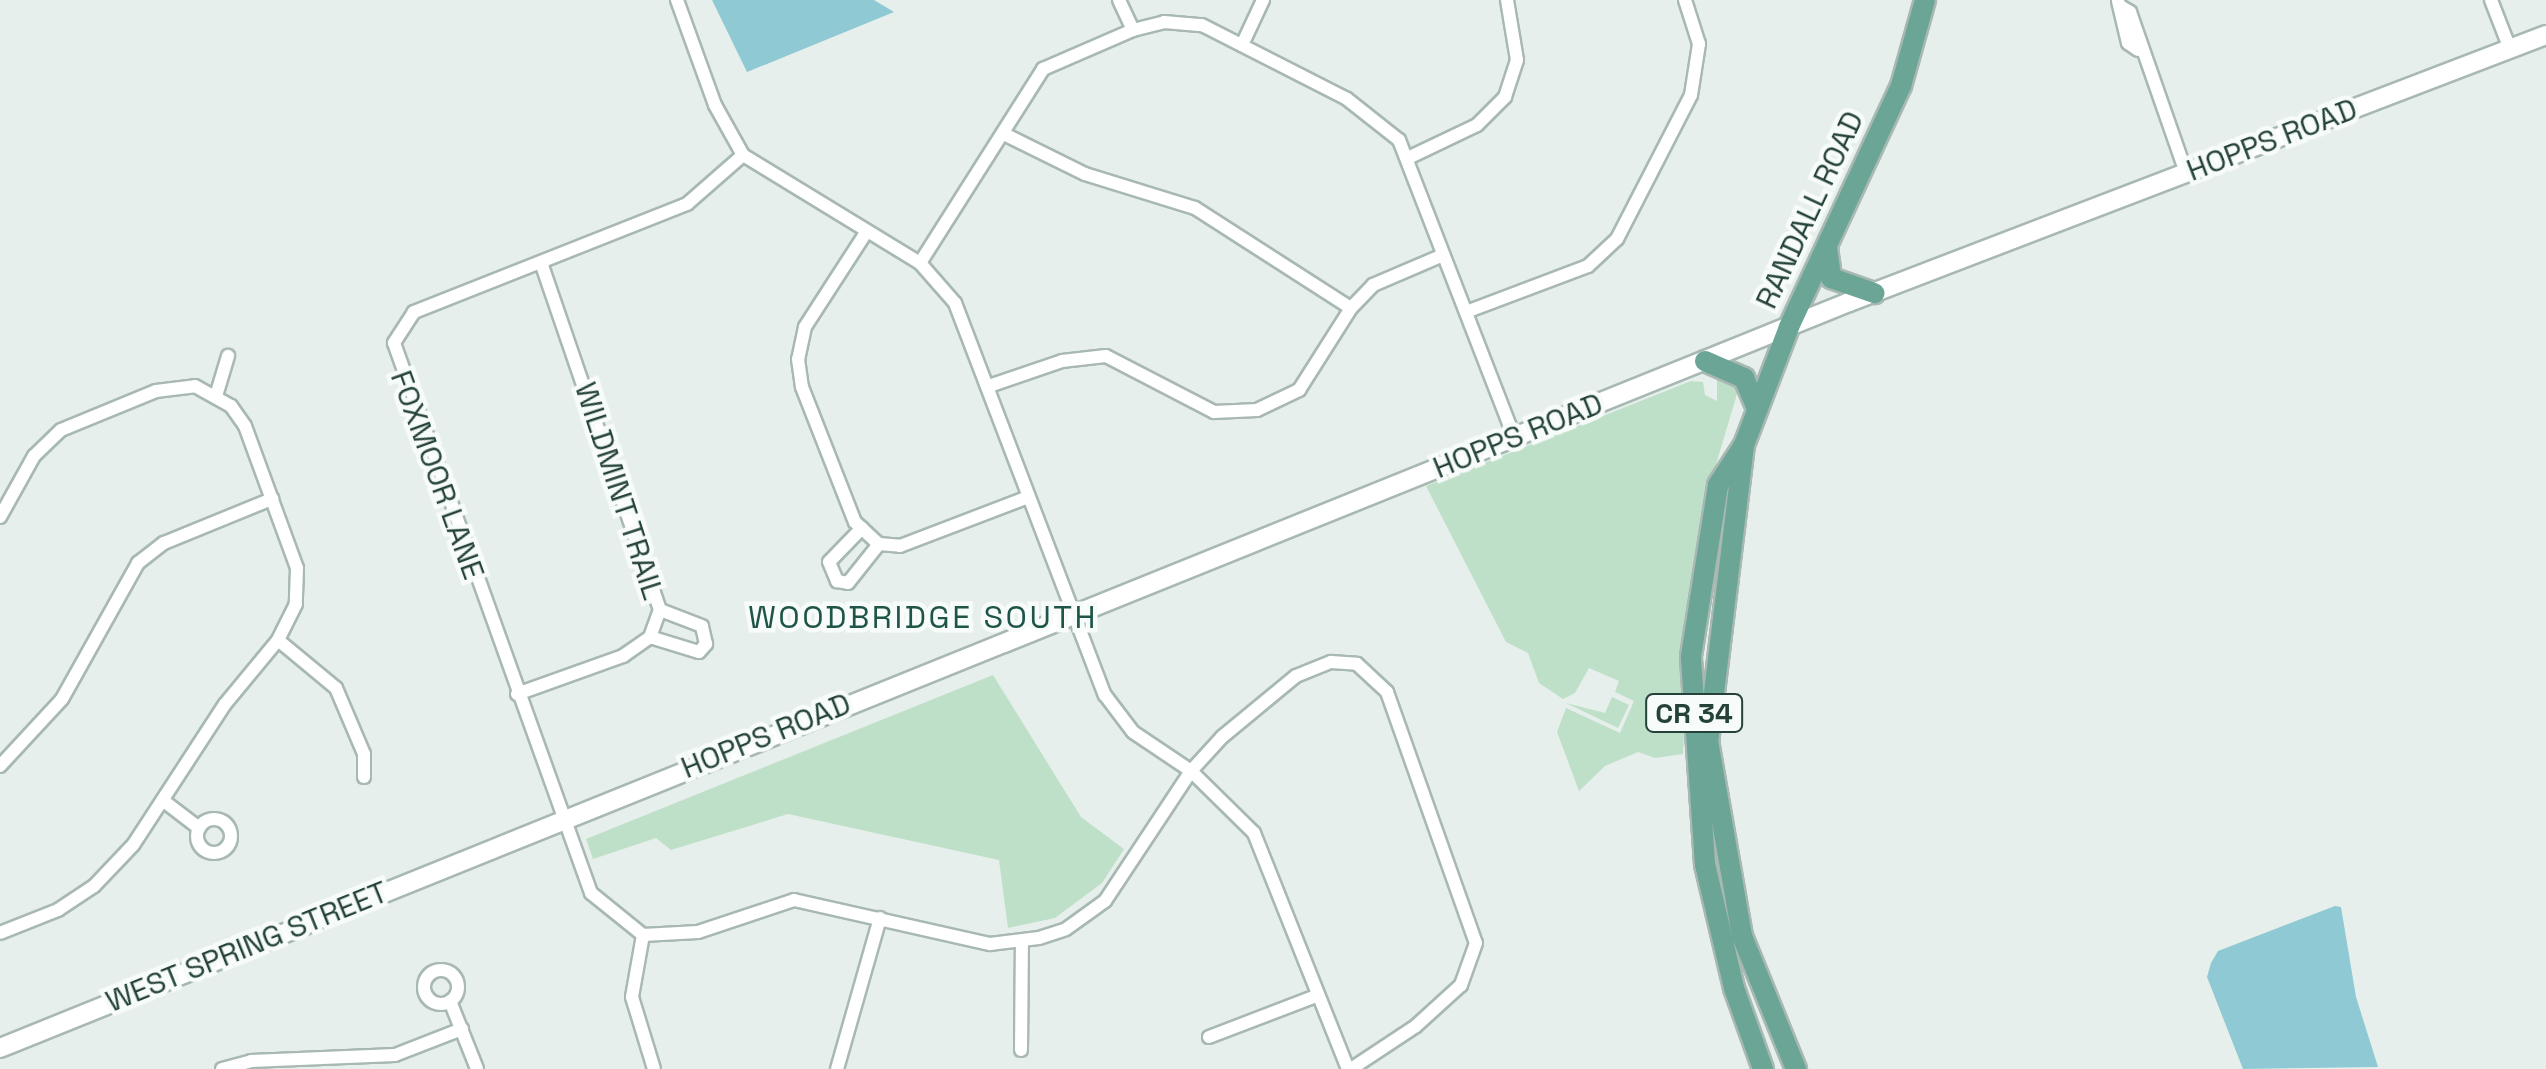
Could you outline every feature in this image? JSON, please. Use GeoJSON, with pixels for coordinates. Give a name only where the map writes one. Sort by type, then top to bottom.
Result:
{"type":"FeatureCollection","features":[{"type":"Feature","properties":{"kind":"main road","name":"RANDALL ROAD"},"geometry":{"type":"LineString","coordinates":[[1764,1069],[1725,958],[1705,864],[1691,656],[1718,486],[1744,444],[1789,327],[1900,86],[1925,0]]}},
{"type":"Feature","properties":{"kind":"main road","name":"HOPPS ROAD"},"geometry":{"type":"LineString","coordinates":[[493,846],[1874,292],[2546,35]]}},
{"type":"Feature","properties":{"kind":"main road"},"geometry":{"type":"LineString","coordinates":[[1826,246],[1831,278],[1874,292]]}},
{"type":"Feature","properties":{"kind":"main road"},"geometry":{"type":"LineString","coordinates":[[1705,361],[1744,378],[1757,409]]}},
{"type":"Feature","properties":{"kind":"main road","name":"RANDALL ROAD"},"geometry":{"type":"LineString","coordinates":[[1744,444],[1708,741],[1742,936],[1796,1069]]}},
{"type":"Feature","properties":{"kind":"main road","name":"WEST SPRING STREET"},"geometry":{"type":"LineString","coordinates":[[0,1048],[493,846]]}},
{"type":"Feature","properties":{"kind":"street"},"geometry":{"type":"LineString","coordinates":[[654,1069],[632,997],[643,935],[698,932],[794,900],[990,944],[1022,943],[1066,929],[1105,900],[1191,771],[1222,736],[1312,668],[1357,664],[1387,692],[1476,930],[1476,956],[1461,985],[1416,1026],[1350,1069],[1316,996],[1254,833],[1191,771],[1117,713],[1028,497],[955,303],[920,263],[743,155],[714,105],[677,0]]}},
{"type":"Feature","properties":{"kind":"street"},"geometry":{"type":"LineString","coordinates":[[1119,0],[1133,30]]}},
{"type":"Feature","properties":{"kind":"street"},"geometry":{"type":"LineString","coordinates":[[1242,45],[1263,0]]}},
{"type":"Feature","properties":{"kind":"street"},"geometry":{"type":"LineString","coordinates":[[1410,157],[1478,125],[1505,97],[1517,60],[1507,0]]}},
{"type":"Feature","properties":{"kind":"street"},"geometry":{"type":"LineString","coordinates":[[1466,312],[1588,266],[1616,239],[1691,95],[1698,44],[1685,0]]}},
{"type":"Feature","properties":{"kind":"street"},"geometry":{"type":"LineString","coordinates":[[2491,0],[2510,48]]}},
{"type":"Feature","properties":{"kind":"street"},"geometry":{"type":"LineString","coordinates":[[2118,3],[2130,12],[2138,50],[2186,173]]}},
{"type":"Feature","properties":{"kind":"street"},"geometry":{"type":"LineString","coordinates":[[920,263],[1044,69],[1133,30],[1184,21],[1242,45],[1385,124],[1410,157],[1514,437]]}},
{"type":"Feature","properties":{"kind":"street"},"geometry":{"type":"LineString","coordinates":[[1004,134],[1085,174],[1195,208],[1351,308]]}},
{"type":"Feature","properties":{"kind":"street","name":"FOXMOOR LANE"},"geometry":{"type":"LineString","coordinates":[[643,935],[591,893],[516,694],[394,344],[414,312],[686,204],[743,155]]}},
{"type":"Feature","properties":{"kind":"street"},"geometry":{"type":"LineString","coordinates":[[867,231],[805,328],[798,359],[802,387],[862,528],[879,544],[900,546],[1028,497]]}},
{"type":"Feature","properties":{"kind":"street"},"geometry":{"type":"LineString","coordinates":[[989,386],[1062,360],[1106,356],[1214,412],[1258,410],[1299,390],[1351,308],[1392,274],[1443,254]]}},
{"type":"Feature","properties":{"kind":"street","name":"WILDMINT TRAIL"},"geometry":{"type":"LineString","coordinates":[[516,694],[623,656],[650,637],[660,610],[541,263]]}},
{"type":"Feature","properties":{"kind":"street"},"geometry":{"type":"LineString","coordinates":[[216,396],[228,356]]}},
{"type":"Feature","properties":{"kind":"street"},"geometry":{"type":"LineString","coordinates":[[0,517],[34,456],[60,430],[156,391],[194,386],[216,396],[245,426],[297,568],[296,604],[278,640],[225,704],[165,802],[94,886],[58,910],[0,934]]}},
{"type":"Feature","properties":{"kind":"street"},"geometry":{"type":"LineString","coordinates":[[0,766],[62,698],[138,563],[164,542],[272,499]]}},
{"type":"Feature","properties":{"kind":"street"},"geometry":{"type":"LineString","coordinates":[[862,528],[830,562],[837,581],[848,583],[879,544]]}},
{"type":"Feature","properties":{"kind":"street"},"geometry":{"type":"LineString","coordinates":[[650,637],[698,652],[706,644],[702,626],[660,610]]}},
{"type":"Feature","properties":{"kind":"street"},"geometry":{"type":"LineString","coordinates":[[278,640],[336,688],[364,754],[364,777]]}},
{"type":"Feature","properties":{"kind":"street"},"geometry":{"type":"LineString","coordinates":[[165,802],[199,828]]}},
{"type":"Feature","properties":{"kind":"street"},"geometry":{"type":"LineString","coordinates":[[838,1069],[880,918]]}},
{"type":"Feature","properties":{"kind":"street"},"geometry":{"type":"LineString","coordinates":[[1021,1050],[1022,943]]}},
{"type":"Feature","properties":{"kind":"street"},"geometry":{"type":"LineString","coordinates":[[1209,1037],[1316,996]]}},
{"type":"Feature","properties":{"kind":"street"},"geometry":{"type":"LineString","coordinates":[[450,1001],[477,1069]]}},
{"type":"Feature","properties":{"kind":"street"},"geometry":{"type":"LineString","coordinates":[[222,1069],[251,1062],[368,1059],[462,1029]]}},
{"type":"Feature","properties":{"kind":"green space"},"geometry":{"type":"Polygon","coordinates":[[[1717,374],[1740,384],[1709,488],[1691,591],[1683,754],[1655,758],[1638,752],[1605,766],[1579,791],[1557,732],[1566,708],[1620,733],[1634,701],[1615,692],[1619,681],[1589,668],[1575,693],[1563,699],[1539,683],[1528,653],[1506,642],[1426,486],[1691,381],[1703,382],[1705,395],[1717,401],[1717,374]]]}},
{"type":"Feature","properties":{"kind":"green space"},"geometry":{"type":"Polygon","coordinates":[[[993,675],[1081,817],[1124,849],[1102,883],[1055,918],[1008,928],[999,860],[788,814],[671,850],[656,838],[593,859],[586,839],[993,675]]]}},
{"type":"Feature","properties":{"kind":"green space"},"geometry":{"type":"Polygon","coordinates":[[[1612,697],[1629,705],[1618,728],[1566,703],[1605,713],[1612,697]]]}},
{"type":"Feature","properties":{"kind":"water"},"geometry":{"type":"Polygon","coordinates":[[[712,0],[874,0],[894,12],[747,72],[712,0]]]}},
{"type":"Feature","properties":{"kind":"water"},"geometry":{"type":"Polygon","coordinates":[[[2341,907],[2356,997],[2378,1067],[2243,1069],[2207,977],[2211,963],[2218,951],[2341,907]]]}},
{"type":"Feature","properties":{"kind":"district","name":"WOODBRIDGE SOUTH"},"geometry":{"type":"Point","coordinates":[923,617]}}]}
